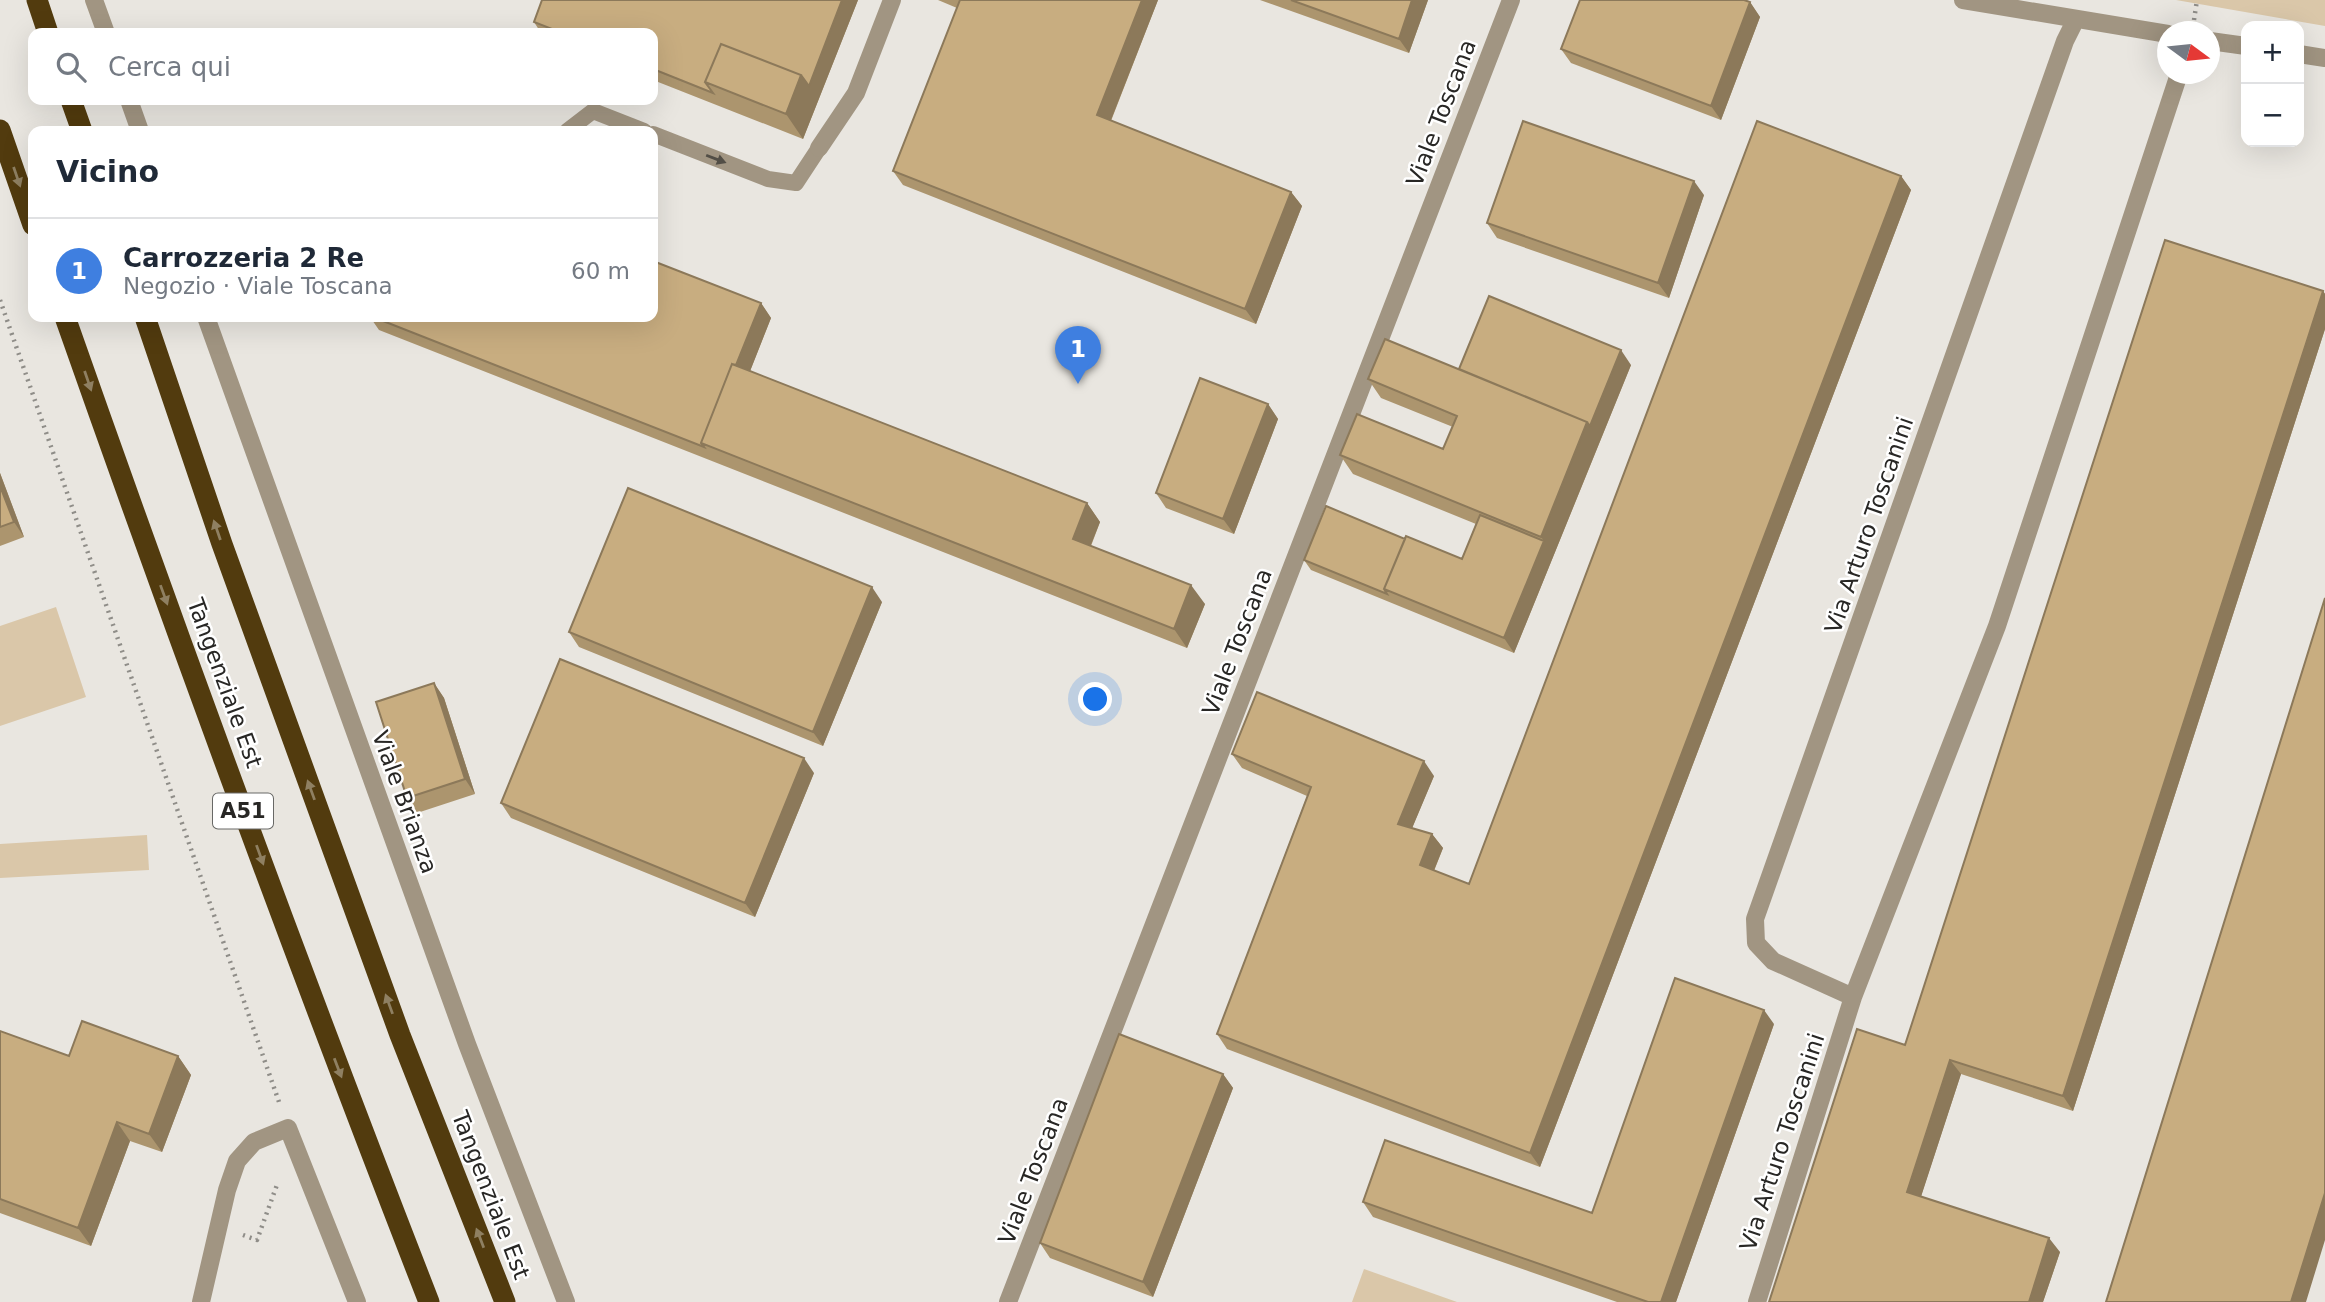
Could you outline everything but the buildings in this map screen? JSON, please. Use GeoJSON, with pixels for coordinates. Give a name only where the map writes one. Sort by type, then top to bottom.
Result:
{"type":"FeatureCollection","features":[{"type":"Feature","properties":{"kind":"highway"},"geometry":{"type":"LineString","coordinates":[[37,0],[46,28]]}},
{"type":"Feature","properties":{"kind":"highway"},"geometry":{"type":"LineString","coordinates":[[73,105],[80,126]]}},
{"type":"Feature","properties":{"kind":"highway"},"geometry":{"type":"LineString","coordinates":[[0,130],[28,211]]}},
{"type":"Feature","properties":{"kind":"highway","name":"Tangenziale Est"},"geometry":{"type":"LineString","coordinates":[[67,322],[141,533],[324,1030],[429,1302]]}},
{"type":"Feature","properties":{"kind":"highway","name":"Tangenziale Est"},"geometry":{"type":"LineString","coordinates":[[147,322],[227,557],[386,996],[505,1302]]}},
{"type":"Feature","properties":{"kind":"street"},"geometry":{"type":"LineString","coordinates":[[94,0],[104,28]]}},
{"type":"Feature","properties":{"kind":"street"},"geometry":{"type":"LineString","coordinates":[[818,148],[856,93],[892,0]]}},
{"type":"Feature","properties":{"kind":"street","name":"Viale Toscana"},"geometry":{"type":"LineString","coordinates":[[1008,1302],[1511,0]]}},
{"type":"Feature","properties":{"kind":"street"},"geometry":{"type":"LineString","coordinates":[[1963,0],[2157,32]]}},
{"type":"Feature","properties":{"kind":"street","name":"Via Arturo Toscanini"},"geometry":{"type":"LineString","coordinates":[[1853,997],[1773,961],[1756,943],[1755,919],[2065,41],[2076,19]]}},
{"type":"Feature","properties":{"kind":"street"},"geometry":{"type":"LineString","coordinates":[[2220,42],[2241,45]]}},
{"type":"Feature","properties":{"kind":"street"},"geometry":{"type":"LineString","coordinates":[[2304,55],[2325,58]]}},
{"type":"Feature","properties":{"kind":"street","name":"Via Arturo Toscanini"},"geometry":{"type":"LineString","coordinates":[[1757,1302],[1853,997],[1997,626],[2176,84]]}},
{"type":"Feature","properties":{"kind":"street"},"geometry":{"type":"LineString","coordinates":[[131,105],[138,126]]}},
{"type":"Feature","properties":{"kind":"street","name":"Viale Brianza"},"geometry":{"type":"LineString","coordinates":[[208,322],[467,1044],[566,1302]]}},
{"type":"Feature","properties":{"kind":"street"},"geometry":{"type":"LineString","coordinates":[[201,1302],[227,1190],[237,1161],[254,1142],[288,1128],[357,1302]]}},
{"type":"Feature","properties":{"kind":"lane"},"geometry":{"type":"LineString","coordinates":[[574,126],[593,111],[631,126]]}},
{"type":"Feature","properties":{"kind":"lane"},"geometry":{"type":"LineString","coordinates":[[658,136],[768,179],[796,183],[818,148]]}},
{"type":"Feature","properties":{"kind":"path"},"geometry":{"type":"LineString","coordinates":[[0,300],[288,1128]]}},
{"type":"Feature","properties":{"kind":"path"},"geometry":{"type":"LineString","coordinates":[[260,1234],[278,1182]]}},
{"type":"Feature","properties":{"kind":"shaded area"},"geometry":{"type":"Polygon","coordinates":[[[2176,0],[2325,0],[2325,26],[2176,0]]]}},
{"type":"Feature","properties":{"kind":"shaded area"},"geometry":{"type":"Polygon","coordinates":[[[56,607],[86,697],[0,726],[0,626],[56,607]]]}},
{"type":"Feature","properties":{"kind":"shaded area"},"geometry":{"type":"Polygon","coordinates":[[[147,835],[149,870],[0,878],[0,844],[147,835]]]}},
{"type":"Feature","properties":{"kind":"shaded area"},"geometry":{"type":"Polygon","coordinates":[[[1364,1269],[1457,1302],[1352,1302],[1364,1269]]]}},
{"type":"Feature","properties":{"kind":"place","name":"Carrozzeria 2 Re"},"geometry":{"type":"Point","coordinates":[1078,384]}}]}
